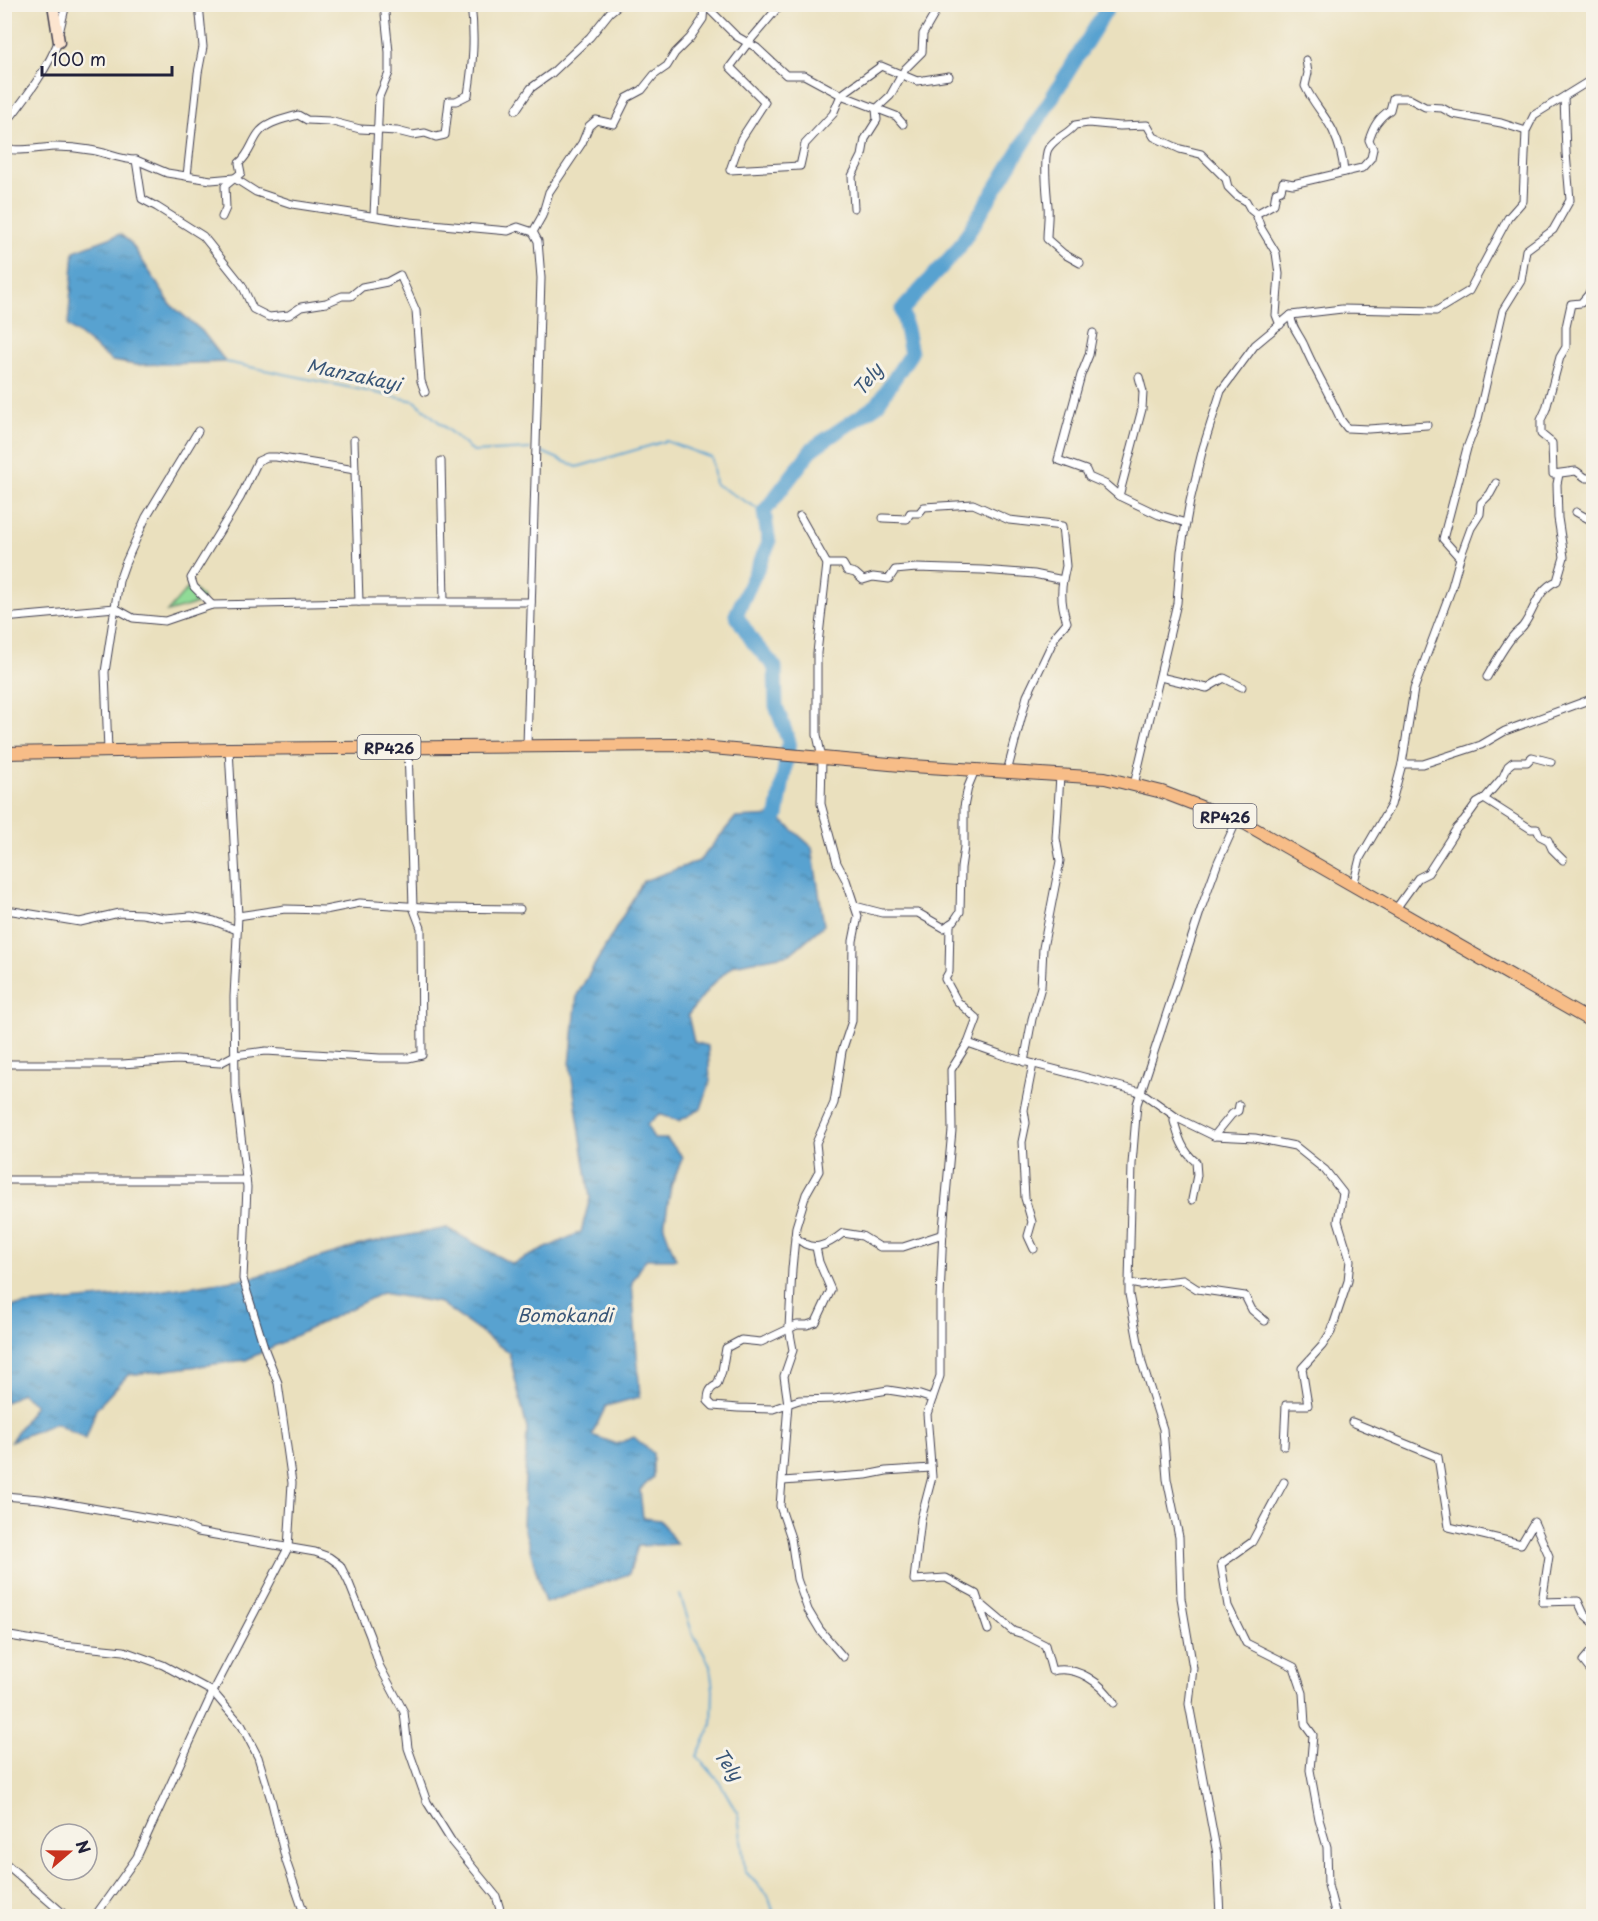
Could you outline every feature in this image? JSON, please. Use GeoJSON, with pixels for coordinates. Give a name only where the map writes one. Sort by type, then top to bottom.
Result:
{"type":"FeatureCollection","features":[{"type":"Feature","properties":{"kind":"main road","name":"RP426"},"geometry":{"type":"LineString","coordinates":[[4,753],[678,745],[975,770],[1106,778],[1162,792],[1237,820],[1593,1023]]}},
{"type":"Feature","properties":{"kind":"street"},"geometry":{"type":"LineString","coordinates":[[53,4],[58,42]]}},
{"type":"Feature","properties":{"kind":"street"},"geometry":{"type":"LineString","coordinates":[[4,126],[48,66],[58,42],[66,4]]}},
{"type":"Feature","properties":{"kind":"street"},"geometry":{"type":"LineString","coordinates":[[187,176],[198,73],[204,47],[199,4]]}},
{"type":"Feature","properties":{"kind":"street"},"geometry":{"type":"LineString","coordinates":[[374,216],[379,98],[389,73],[384,4]]}},
{"type":"Feature","properties":{"kind":"street"},"geometry":{"type":"LineString","coordinates":[[222,217],[226,208],[225,186],[242,173],[239,163],[247,157],[259,131],[270,123],[298,115],[307,120],[329,121],[343,126],[397,130],[413,135],[425,133],[436,136],[445,135],[448,101],[456,101],[468,95],[474,63],[471,4]]}},
{"type":"Feature","properties":{"kind":"street"},"geometry":{"type":"LineString","coordinates":[[516,110],[531,88],[552,74],[590,37],[609,12],[620,4]]}},
{"type":"Feature","properties":{"kind":"street"},"geometry":{"type":"LineString","coordinates":[[781,4],[730,67],[765,102],[741,139],[730,170],[800,166],[805,144],[833,114],[841,95],[881,66],[917,81],[950,76]]}},
{"type":"Feature","properties":{"kind":"street"},"geometry":{"type":"LineString","coordinates":[[876,109],[890,96],[905,69],[922,52],[923,34],[934,15],[935,4]]}},
{"type":"Feature","properties":{"kind":"street"},"geometry":{"type":"LineString","coordinates":[[704,5],[736,36],[757,48],[786,75],[804,75],[841,95],[896,116],[903,124]]}},
{"type":"Feature","properties":{"kind":"street"},"geometry":{"type":"LineString","coordinates":[[533,232],[542,216],[549,192],[590,126],[596,120],[614,124],[627,98],[642,90],[654,75],[667,66],[675,53],[690,38],[703,19],[704,5]]}},
{"type":"Feature","properties":{"kind":"street"},"geometry":{"type":"LineString","coordinates":[[1306,60],[1308,73],[1305,86],[1311,99],[1332,129],[1340,148],[1344,172]]}},
{"type":"Feature","properties":{"kind":"street"},"geometry":{"type":"LineString","coordinates":[[1134,785],[1177,603],[1181,551],[1186,524],[1203,448],[1221,391],[1256,345],[1291,315],[1342,309],[1436,311],[1469,291],[1508,218],[1523,201],[1526,131],[1534,114],[1593,78]]}},
{"type":"Feature","properties":{"kind":"street"},"geometry":{"type":"LineString","coordinates":[[1460,558],[1443,539],[1467,448],[1478,419],[1503,310],[1521,281],[1526,250],[1552,230],[1570,200],[1564,97]]}},
{"type":"Feature","properties":{"kind":"street"},"geometry":{"type":"LineString","coordinates":[[1256,214],[1274,204],[1276,192],[1281,190],[1283,182],[1293,184],[1362,168],[1371,158],[1373,148],[1369,140],[1373,127],[1381,116],[1390,111],[1393,98],[1408,98],[1425,107],[1442,108],[1453,114],[1501,123],[1526,131]]}},
{"type":"Feature","properties":{"kind":"street"},"geometry":{"type":"LineString","coordinates":[[854,208],[852,176],[862,156],[865,139],[877,120],[876,109]]}},
{"type":"Feature","properties":{"kind":"street"},"geometry":{"type":"LineString","coordinates":[[1080,263],[1064,254],[1047,239],[1046,152],[1055,140],[1068,135],[1075,125],[1088,123],[1120,126],[1147,125],[1154,137],[1180,149],[1201,154],[1226,178],[1228,187],[1246,201],[1256,214],[1261,228],[1276,253],[1279,274],[1276,315],[1280,325]]}},
{"type":"Feature","properties":{"kind":"street"},"geometry":{"type":"LineString","coordinates":[[4,148],[10,151],[28,148],[90,150],[124,160],[136,160],[167,173],[211,180],[234,178],[256,192],[292,204],[410,222],[508,231],[518,227],[533,232],[538,241],[541,278],[527,746]]}},
{"type":"Feature","properties":{"kind":"street"},"geometry":{"type":"LineString","coordinates":[[136,160],[142,199],[203,236],[242,285],[253,309],[269,317],[289,315],[301,307],[326,303],[342,296],[351,296],[362,287],[387,282],[400,275],[416,311],[421,381],[425,392]]}},
{"type":"Feature","properties":{"kind":"street"},"geometry":{"type":"LineString","coordinates":[[1593,283],[1588,296],[1581,303],[1571,304],[1566,327],[1566,347],[1560,357],[1541,420],[1541,434],[1552,443],[1552,474],[1576,471],[1586,478],[1593,478]]}},
{"type":"Feature","properties":{"kind":"street"},"geometry":{"type":"LineString","coordinates":[[1291,315],[1291,323],[1347,428],[1427,425]]}},
{"type":"Feature","properties":{"kind":"street"},"geometry":{"type":"LineString","coordinates":[[1093,333],[1089,355],[1081,375],[1058,460],[1086,470],[1089,477],[1105,484],[1119,496],[1159,515],[1186,524]]}},
{"type":"Feature","properties":{"kind":"street"},"geometry":{"type":"LineString","coordinates":[[1119,496],[1142,409],[1143,392],[1139,376]]}},
{"type":"Feature","properties":{"kind":"street"},"geometry":{"type":"LineString","coordinates":[[108,751],[105,672],[119,581],[142,527],[198,431]]}},
{"type":"Feature","properties":{"kind":"street"},"geometry":{"type":"LineString","coordinates":[[354,440],[359,602]]}},
{"type":"Feature","properties":{"kind":"street"},"geometry":{"type":"LineString","coordinates":[[212,605],[194,587],[191,578],[240,498],[258,461],[267,457],[355,470]]}},
{"type":"Feature","properties":{"kind":"street"},"geometry":{"type":"LineString","coordinates":[[441,461],[444,601]]}},
{"type":"Feature","properties":{"kind":"street"},"geometry":{"type":"LineString","coordinates":[[1487,677],[1502,651],[1522,627],[1533,604],[1549,584],[1557,580],[1561,572],[1564,557],[1558,518],[1559,474]]}},
{"type":"Feature","properties":{"kind":"street"},"geometry":{"type":"LineString","coordinates":[[1353,886],[1360,858],[1391,805],[1402,764],[1414,689],[1451,590],[1460,558],[1471,528],[1480,514],[1481,503],[1496,483]]}},
{"type":"Feature","properties":{"kind":"street"},"geometry":{"type":"LineString","coordinates":[[883,518],[907,519],[910,513],[918,513],[924,507],[973,504],[1009,520],[1062,526],[1066,566],[1061,593],[1067,622],[1056,635],[1028,696],[1007,772]]}},
{"type":"Feature","properties":{"kind":"street"},"geometry":{"type":"LineString","coordinates":[[1576,512],[1593,522]]}},
{"type":"Feature","properties":{"kind":"street"},"geometry":{"type":"LineString","coordinates":[[800,516],[827,564],[817,653],[817,735],[822,758],[821,804],[837,863],[846,880],[858,916],[853,941],[852,1021],[842,1050],[834,1103],[816,1143],[819,1171],[806,1194],[795,1236],[789,1328],[793,1350],[784,1376],[788,1404],[780,1506],[791,1538],[797,1579],[808,1610],[820,1630],[843,1657]]}},
{"type":"Feature","properties":{"kind":"street"},"geometry":{"type":"LineString","coordinates":[[827,564],[843,564],[847,571],[855,573],[863,580],[873,577],[889,579],[895,570],[916,568],[1034,574],[1063,580]]}},
{"type":"Feature","properties":{"kind":"street"},"geometry":{"type":"LineString","coordinates":[[4,618],[115,608],[133,618],[165,621],[212,605],[444,601],[531,602]]}},
{"type":"Feature","properties":{"kind":"street"},"geometry":{"type":"LineString","coordinates":[[1160,677],[1207,688],[1224,678],[1242,687]]}},
{"type":"Feature","properties":{"kind":"street"},"geometry":{"type":"LineString","coordinates":[[1402,764],[1423,764],[1481,745],[1505,731],[1593,698]]}},
{"type":"Feature","properties":{"kind":"street"},"geometry":{"type":"LineString","coordinates":[[4,1064],[122,1064],[177,1060],[220,1063],[235,1055],[266,1052],[380,1058],[408,1058],[422,1055],[421,928],[413,907],[408,747]]}},
{"type":"Feature","properties":{"kind":"street"},"geometry":{"type":"LineString","coordinates":[[95,1917],[137,1857],[213,1692],[288,1548],[292,1484],[278,1383],[243,1279],[246,1180],[235,1086],[234,997],[238,916],[229,749]]}},
{"type":"Feature","properties":{"kind":"street"},"geometry":{"type":"LineString","coordinates":[[1395,910],[1418,878],[1428,873],[1457,828],[1477,803],[1484,799],[1503,777],[1508,766],[1513,762],[1522,763],[1532,757],[1551,762]]}},
{"type":"Feature","properties":{"kind":"street"},"geometry":{"type":"LineString","coordinates":[[855,906],[882,913],[918,913],[944,928],[950,924],[960,912],[964,807],[968,787],[975,770]]}},
{"type":"Feature","properties":{"kind":"street"},"geometry":{"type":"LineString","coordinates":[[1024,1062],[1041,987],[1043,948],[1060,861],[1056,838],[1060,776]]}},
{"type":"Feature","properties":{"kind":"street"},"geometry":{"type":"LineString","coordinates":[[1484,799],[1531,829],[1538,829],[1540,836],[1548,840],[1552,849],[1563,860]]}},
{"type":"Feature","properties":{"kind":"street"},"geometry":{"type":"LineString","coordinates":[[1220,1917],[1217,1854],[1189,1704],[1193,1668],[1181,1598],[1179,1537],[1167,1479],[1162,1429],[1142,1363],[1129,1283],[1132,1164],[1137,1104],[1159,1032],[1218,862],[1237,820]]}},
{"type":"Feature","properties":{"kind":"street"},"geometry":{"type":"LineString","coordinates":[[238,916],[285,909],[325,910],[360,903],[413,907],[520,909]]}},
{"type":"Feature","properties":{"kind":"street"},"geometry":{"type":"LineString","coordinates":[[4,911],[80,922],[119,913],[165,918],[191,916],[214,921],[237,930]]}},
{"type":"Feature","properties":{"kind":"street"},"geometry":{"type":"LineString","coordinates":[[950,924],[949,972],[945,979],[957,1001],[977,1019],[968,1043],[951,1070],[952,1130],[943,1234],[940,1376],[927,1414],[932,1477],[921,1519],[914,1580],[946,1578],[976,1594],[988,1630]]}},
{"type":"Feature","properties":{"kind":"street"},"geometry":{"type":"LineString","coordinates":[[968,1043],[1024,1062],[1141,1092],[1179,1119],[1214,1136],[1255,1137],[1295,1146],[1324,1170],[1343,1193],[1338,1221],[1350,1260],[1348,1281],[1331,1332],[1302,1368],[1308,1405],[1286,1405],[1284,1446]]}},
{"type":"Feature","properties":{"kind":"street"},"geometry":{"type":"LineString","coordinates":[[1033,1064],[1024,1110],[1026,1123],[1022,1142],[1025,1198],[1032,1222],[1028,1236],[1034,1248]]}},
{"type":"Feature","properties":{"kind":"street"},"geometry":{"type":"LineString","coordinates":[[1214,1136],[1232,1114],[1238,1111],[1239,1105]]}},
{"type":"Feature","properties":{"kind":"street"},"geometry":{"type":"LineString","coordinates":[[1179,1119],[1174,1121],[1177,1133],[1188,1156],[1196,1162],[1197,1168],[1192,1200]]}},
{"type":"Feature","properties":{"kind":"street"},"geometry":{"type":"LineString","coordinates":[[4,1180],[246,1180]]}},
{"type":"Feature","properties":{"kind":"street"},"geometry":{"type":"LineString","coordinates":[[795,1236],[801,1244],[816,1247],[832,1242],[843,1233],[862,1236],[880,1247],[903,1247],[943,1234]]}},
{"type":"Feature","properties":{"kind":"street"},"geometry":{"type":"LineString","coordinates":[[816,1247],[819,1262],[831,1290],[816,1322],[789,1328],[761,1342],[741,1340],[726,1348],[722,1371],[717,1385],[712,1387],[708,1394],[708,1401],[713,1406],[773,1409],[799,1400],[835,1400],[888,1390],[932,1399]]}},
{"type":"Feature","properties":{"kind":"street"},"geometry":{"type":"LineString","coordinates":[[1129,1283],[1140,1285],[1183,1280],[1197,1289],[1245,1296],[1252,1310],[1265,1321]]}},
{"type":"Feature","properties":{"kind":"street"},"geometry":{"type":"LineString","coordinates":[[1183,1280],[1186,1291]]}},
{"type":"Feature","properties":{"kind":"street"},"geometry":{"type":"LineString","coordinates":[[1352,1422],[1438,1457],[1449,1527],[1521,1544],[1534,1522],[1549,1556],[1542,1602],[1578,1601],[1584,1614],[1593,1623]]}},
{"type":"Feature","properties":{"kind":"street"},"geometry":{"type":"LineString","coordinates":[[783,1481],[931,1468]]}},
{"type":"Feature","properties":{"kind":"street"},"geometry":{"type":"LineString","coordinates":[[1284,1482],[1269,1506],[1252,1542],[1221,1564],[1228,1606],[1246,1643],[1293,1667],[1303,1693],[1305,1724],[1313,1735],[1310,1770],[1327,1847],[1328,1885],[1336,1917]]}},
{"type":"Feature","properties":{"kind":"street"},"geometry":{"type":"LineString","coordinates":[[4,1496],[88,1506],[178,1523],[208,1534],[315,1552],[329,1557],[340,1565],[350,1583],[379,1665],[404,1712],[408,1748],[427,1802],[452,1842],[496,1896],[502,1917]]}},
{"type":"Feature","properties":{"kind":"street"},"geometry":{"type":"LineString","coordinates":[[979,1603],[1013,1631],[1045,1645],[1052,1671],[1070,1672],[1092,1679],[1107,1691],[1114,1703]]}},
{"type":"Feature","properties":{"kind":"street"},"geometry":{"type":"LineString","coordinates":[[4,1635],[63,1645],[124,1651],[163,1665],[213,1692],[242,1726],[258,1757],[286,1861],[305,1917]]}},
{"type":"Feature","properties":{"kind":"street"},"geometry":{"type":"LineString","coordinates":[[1593,1648],[1583,1661],[1593,1675]]}},
{"type":"Feature","properties":{"kind":"street"},"geometry":{"type":"LineString","coordinates":[[4,1862],[66,1917]]}},
{"type":"Feature","properties":{"kind":"green space"},"geometry":{"type":"Polygon","coordinates":[[[192,588],[201,596],[203,602],[167,612],[187,589],[192,588]]]}},
{"type":"Feature","properties":{"kind":"water"},"geometry":{"type":"Polygon","coordinates":[[[120,234],[131,243],[171,305],[202,331],[226,362],[136,365],[112,361],[68,326],[74,251],[120,234]]]}},
{"type":"Feature","properties":{"kind":"water","name":"Bomokandi"},"geometry":{"type":"Polygon","coordinates":[[[777,816],[812,847],[824,925],[790,954],[733,965],[710,987],[688,1015],[694,1042],[708,1046],[710,1082],[701,1109],[679,1121],[659,1114],[647,1125],[654,1139],[667,1139],[683,1157],[671,1186],[664,1227],[676,1259],[646,1259],[632,1282],[640,1397],[606,1406],[592,1435],[617,1444],[634,1437],[653,1453],[653,1477],[640,1490],[643,1518],[660,1520],[677,1544],[638,1546],[629,1574],[545,1603],[523,1524],[527,1429],[509,1353],[440,1303],[382,1293],[246,1360],[128,1375],[96,1409],[86,1439],[56,1423],[11,1441],[35,1405],[21,1393],[5,1403],[5,1307],[124,1296],[255,1277],[367,1243],[447,1228],[512,1264],[581,1232],[590,1198],[570,1065],[577,995],[643,881],[699,861],[735,818],[777,816]]]}},
{"type":"Feature","properties":{"kind":"waterway","name":"Tely"},"geometry":{"type":"LineString","coordinates":[[777,816],[789,742],[776,706],[775,667],[753,642],[736,615],[769,543],[764,512],[813,448],[877,405],[911,353],[902,310],[958,249],[1110,4]]}},
{"type":"Feature","properties":{"kind":"waterway","name":"Manzakayi"},"geometry":{"type":"LineString","coordinates":[[226,362],[415,401],[473,452],[530,449]]}},
{"type":"Feature","properties":{"kind":"waterway","name":"Manzakayi"},"geometry":{"type":"LineString","coordinates":[[540,451],[577,467],[666,441],[712,458],[715,484],[764,512]]}},
{"type":"Feature","properties":{"kind":"waterway","name":"Tely"},"geometry":{"type":"LineString","coordinates":[[680,1595],[692,1632],[710,1665],[713,1690],[712,1724],[697,1756],[719,1781],[738,1814],[745,1871],[768,1896],[775,1916]]}}]}
